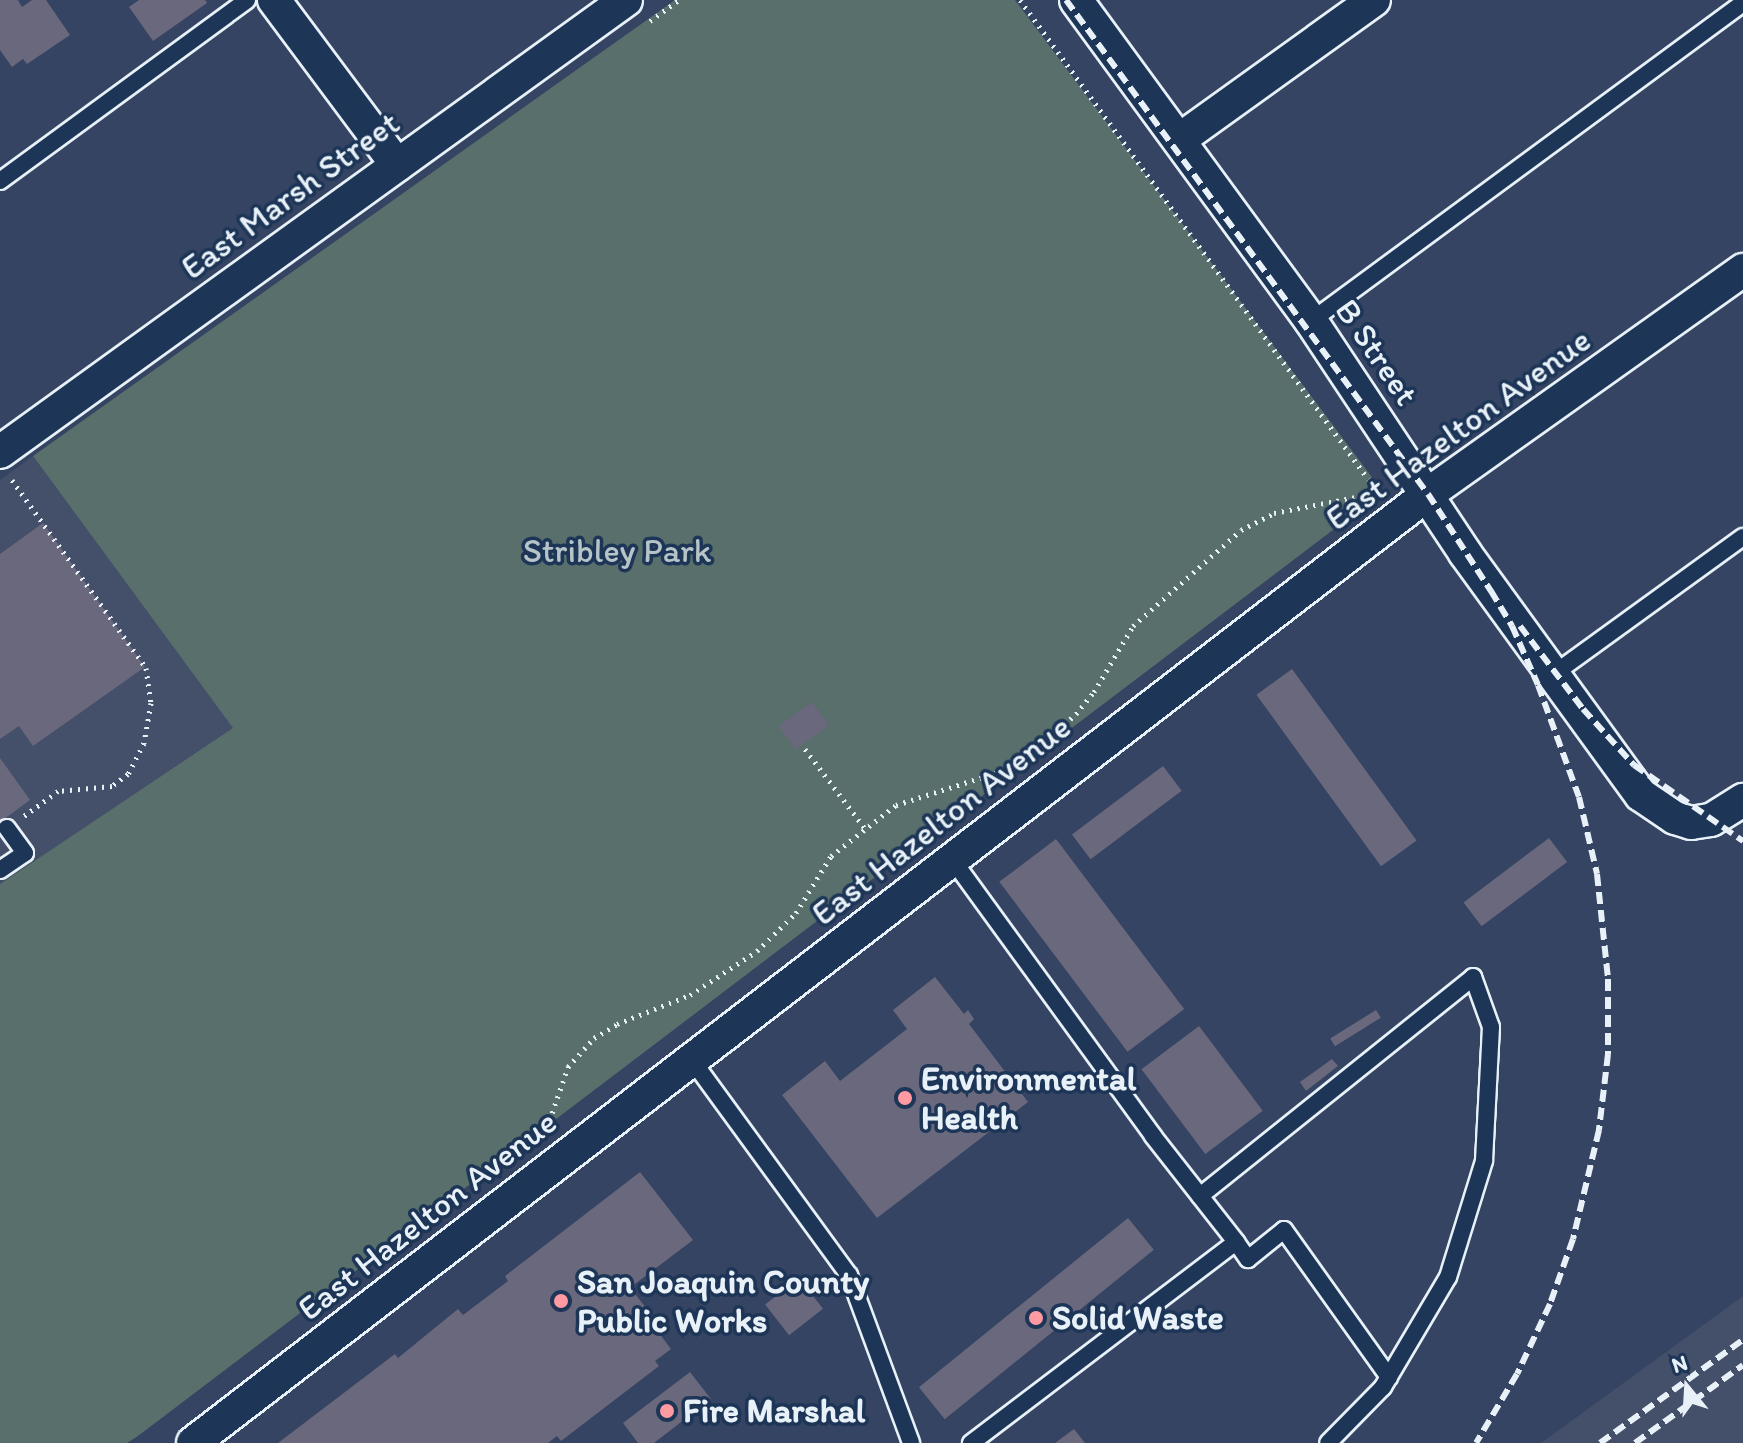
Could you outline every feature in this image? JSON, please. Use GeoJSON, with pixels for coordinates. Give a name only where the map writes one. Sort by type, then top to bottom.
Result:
{"type":"FeatureCollection","features":[{"type":"Feature","properties":{"kind":"street"},"geometry":{"type":"LineString","coordinates":[[274,0],[397,165]]}},
{"type":"Feature","properties":{"kind":"street","name":"East Marsh Street"},"geometry":{"type":"LineString","coordinates":[[6,466],[397,165],[626,0]]}},
{"type":"Feature","properties":{"kind":"street","name":"B Street"},"geometry":{"type":"LineString","coordinates":[[1076,0],[1311,321],[1465,553],[1641,795],[1675,818],[1691,823],[1711,820],[1743,800]]}},
{"type":"Feature","properties":{"kind":"street"},"geometry":{"type":"LineString","coordinates":[[1179,140],[1374,0]]}},
{"type":"Feature","properties":{"kind":"street","name":"East Hazelton Avenue"},"geometry":{"type":"LineString","coordinates":[[193,1443],[1428,494],[1743,270]]}},
{"type":"Feature","properties":{"kind":"lane"},"geometry":{"type":"LineString","coordinates":[[0,181],[247,0]]}},
{"type":"Feature","properties":{"kind":"lane"},"geometry":{"type":"LineString","coordinates":[[1311,321],[1743,3]]}},
{"type":"Feature","properties":{"kind":"lane"},"geometry":{"type":"LineString","coordinates":[[1555,673],[1743,537]]}},
{"type":"Feature","properties":{"kind":"lane"},"geometry":{"type":"LineString","coordinates":[[0,870],[25,853],[7,828]]}},
{"type":"Feature","properties":{"kind":"lane"},"geometry":{"type":"LineString","coordinates":[[952,859],[1153,1136],[1248,1259],[1284,1230],[1389,1377]]}},
{"type":"Feature","properties":{"kind":"lane"},"geometry":{"type":"LineString","coordinates":[[1200,1196],[1473,977],[1491,1027],[1484,1161],[1448,1277],[1389,1377],[1328,1443]]}},
{"type":"Feature","properties":{"kind":"lane"},"geometry":{"type":"LineString","coordinates":[[692,1060],[849,1275],[911,1443]]}},
{"type":"Feature","properties":{"kind":"lane"},"geometry":{"type":"LineString","coordinates":[[971,1443],[1236,1242]]}},
{"type":"Feature","properties":{"kind":"path"},"geometry":{"type":"LineString","coordinates":[[547,1128],[559,1085],[580,1051],[617,1024],[690,995],[757,951],[796,913],[831,856],[864,827],[896,805],[999,772],[1044,742],[1085,703],[1133,626],[1241,530],[1274,513],[1361,496],[1374,487],[1020,0]]}},
{"type":"Feature","properties":{"kind":"path"},"geometry":{"type":"LineString","coordinates":[[6,466],[146,668],[151,703],[144,743],[128,774],[112,786],[58,791],[7,828]]}},
{"type":"Feature","properties":{"kind":"path"},"geometry":{"type":"LineString","coordinates":[[805,749],[864,827]]}},
{"type":"Feature","properties":{"kind":"shaded area"},"geometry":{"type":"Polygon","coordinates":[[[33,456],[234,728],[0,884],[0,480],[33,456]]]}},
{"type":"Feature","properties":{"kind":"shaded area"},"geometry":{"type":"Polygon","coordinates":[[[1743,1296],[1743,1443],[1541,1443],[1743,1296]]]}},
{"type":"Feature","properties":{"kind":"green space","name":"Stribley Park"},"geometry":{"type":"Polygon","coordinates":[[[675,0],[1015,0],[1383,492],[138,1436],[127,1443],[0,1443],[0,884],[233,728],[33,456],[675,0]]]}},
{"type":"Feature","properties":{"kind":"building"},"geometry":{"type":"Polygon","coordinates":[[[0,0],[18,0],[22,7],[32,0],[46,0],[70,35],[27,64],[23,59],[12,67],[0,50],[0,0]]]}},
{"type":"Feature","properties":{"kind":"building"},"geometry":{"type":"Polygon","coordinates":[[[139,0],[205,0],[207,3],[153,41],[129,7],[139,0]]]}},
{"type":"Feature","properties":{"kind":"building"},"geometry":{"type":"Polygon","coordinates":[[[43,523],[145,667],[33,746],[19,726],[0,739],[0,554],[43,523]]]}},
{"type":"Feature","properties":{"kind":"building"},"geometry":{"type":"Polygon","coordinates":[[[1292,669],[1417,841],[1381,866],[1256,695],[1292,669]]]}},
{"type":"Feature","properties":{"kind":"building"},"geometry":{"type":"Polygon","coordinates":[[[812,702],[829,725],[796,750],[779,726],[812,702]]]}},
{"type":"Feature","properties":{"kind":"building"},"geometry":{"type":"Polygon","coordinates":[[[0,758],[30,800],[0,822],[0,758]]]}},
{"type":"Feature","properties":{"kind":"building"},"geometry":{"type":"Polygon","coordinates":[[[1163,766],[1182,791],[1091,859],[1072,835],[1163,766]]]}},
{"type":"Feature","properties":{"kind":"building"},"geometry":{"type":"Polygon","coordinates":[[[1549,838],[1567,862],[1482,926],[1464,902],[1549,838]]]}},
{"type":"Feature","properties":{"kind":"building"},"geometry":{"type":"Polygon","coordinates":[[[1056,839],[1184,1009],[1127,1052],[999,882],[1056,839]]]}},
{"type":"Feature","properties":{"kind":"building","name":"Environmental Health"},"geometry":{"type":"Polygon","coordinates":[[[935,977],[964,1014],[968,1010],[974,1019],[969,1024],[1028,1102],[877,1218],[782,1095],[825,1061],[840,1081],[907,1029],[893,1010],[935,977]]]}},
{"type":"Feature","properties":{"kind":"building"},"geometry":{"type":"Polygon","coordinates":[[[1376,1010],[1381,1018],[1335,1046],[1330,1039],[1376,1010]]]}},
{"type":"Feature","properties":{"kind":"building"},"geometry":{"type":"Polygon","coordinates":[[[1199,1026],[1263,1111],[1205,1154],[1141,1069],[1199,1026]]]}},
{"type":"Feature","properties":{"kind":"building"},"geometry":{"type":"Polygon","coordinates":[[[1332,1059],[1338,1066],[1306,1091],[1300,1082],[1332,1059]]]}},
{"type":"Feature","properties":{"kind":"building","name":"San Joaquin County Public Works"},"geometry":{"type":"Polygon","coordinates":[[[640,1172],[693,1240],[627,1290],[632,1290],[654,1318],[650,1321],[671,1349],[655,1361],[659,1366],[561,1441],[557,1436],[548,1443],[278,1443],[395,1354],[398,1358],[458,1309],[463,1315],[508,1281],[505,1276],[640,1172]]]}},
{"type":"Feature","properties":{"kind":"building","name":"Solid Waste"},"geometry":{"type":"Polygon","coordinates":[[[1128,1218],[1154,1250],[945,1419],[919,1387],[1128,1218]]]}},
{"type":"Feature","properties":{"kind":"building"},"geometry":{"type":"Polygon","coordinates":[[[799,1278],[823,1309],[789,1335],[765,1304],[799,1278]]]}},
{"type":"Feature","properties":{"kind":"building","name":"Fire Marshal"},"geometry":{"type":"Polygon","coordinates":[[[690,1372],[711,1399],[654,1443],[638,1443],[623,1423],[690,1372]]]}},
{"type":"Feature","properties":{"kind":"building"},"geometry":{"type":"Polygon","coordinates":[[[1074,1429],[1085,1443],[1055,1443],[1074,1429]]]}},
{"type":"Feature","properties":{"kind":"railway"},"geometry":{"type":"LineString","coordinates":[[1066,0],[1428,494],[1491,591],[1512,626],[1538,685],[1579,797],[1597,874],[1608,979],[1608,1054],[1599,1130],[1573,1239],[1550,1304],[1517,1374],[1476,1443]]}},
{"type":"Feature","properties":{"kind":"railway"},"geometry":{"type":"LineString","coordinates":[[1520,626],[1583,709],[1634,765],[1743,841]]}},
{"type":"Feature","properties":{"kind":"railway"},"geometry":{"type":"LineString","coordinates":[[1600,1443],[1743,1340]]}},
{"type":"Feature","properties":{"kind":"railway"},"geometry":{"type":"LineString","coordinates":[[1635,1443],[1743,1365]]}},
{"type":"Feature","properties":{"kind":"place","name":"Environmental Health"},"geometry":{"type":"Point","coordinates":[905,1098]}},
{"type":"Feature","properties":{"kind":"place","name":"San Joaquin County Public Works"},"geometry":{"type":"Point","coordinates":[561,1301]}},
{"type":"Feature","properties":{"kind":"place","name":"Solid Waste"},"geometry":{"type":"Point","coordinates":[1036,1318]}},
{"type":"Feature","properties":{"kind":"place","name":"Fire Marshal"},"geometry":{"type":"Point","coordinates":[667,1411]}}]}
